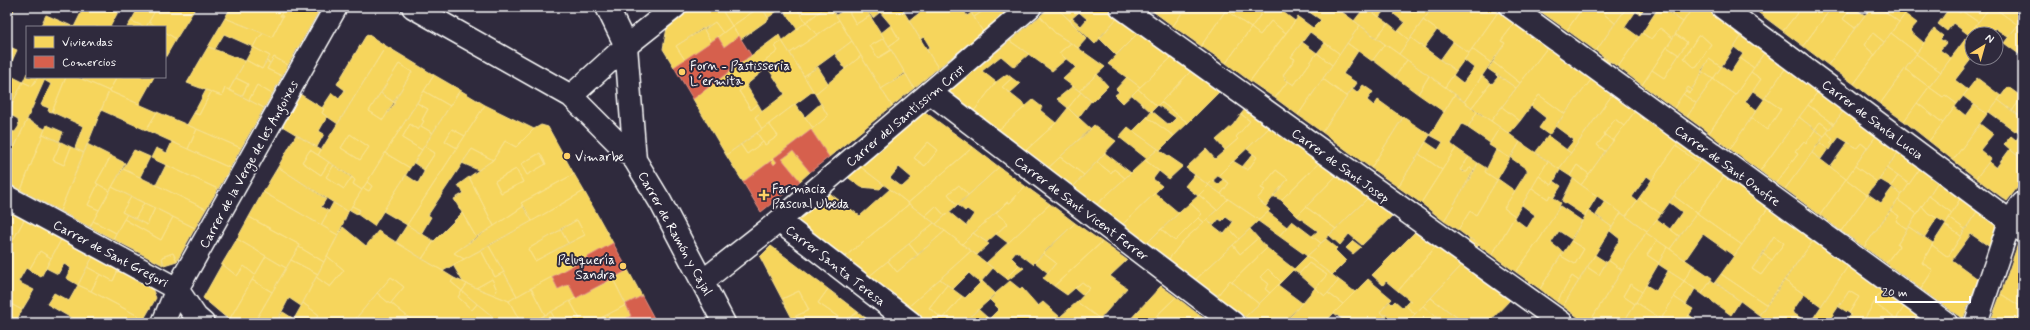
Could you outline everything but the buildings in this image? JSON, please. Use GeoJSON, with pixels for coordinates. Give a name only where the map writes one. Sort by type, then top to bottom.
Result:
{"type":"FeatureCollection","features":[{"type":"Feature","properties":{"kind":"street","name":"Carrer de la Verge de les Angoixes"},"geometry":{"type":"LineString","coordinates":[[163,323],[178,289],[336,7]]}},
{"type":"Feature","properties":{"kind":"street","name":"Carrer de Ramón y Cajal"},"geometry":{"type":"LineString","coordinates":[[414,7],[571,96],[635,160],[662,203],[724,323]]}},
{"type":"Feature","properties":{"kind":"street"},"geometry":{"type":"LineString","coordinates":[[607,7],[626,46],[635,160]]}},
{"type":"Feature","properties":{"kind":"street"},"geometry":{"type":"LineString","coordinates":[[571,96],[626,46],[675,7]]}},
{"type":"Feature","properties":{"kind":"street","name":"Carrer del Santíssim Crist"},"geometry":{"type":"LineString","coordinates":[[703,281],[779,221],[931,93],[1030,7]]}},
{"type":"Feature","properties":{"kind":"street","name":"Carrer de Sant Josep"},"geometry":{"type":"LineString","coordinates":[[1121,7],[1562,323]]}},
{"type":"Feature","properties":{"kind":"street","name":"Carrer de Sant Onofre"},"geometry":{"type":"LineString","coordinates":[[1511,7],[1946,323]]}},
{"type":"Feature","properties":{"kind":"street","name":"Carrer de Santa Lucia"},"geometry":{"type":"LineString","coordinates":[[1722,7],[2017,226]]}},
{"type":"Feature","properties":{"kind":"street","name":"Carrer de Sant Vicent Ferrer"},"geometry":{"type":"LineString","coordinates":[[931,93],[1234,323]]}},
{"type":"Feature","properties":{"kind":"street","name":"Carrer de Sant Gregori"},"geometry":{"type":"LineString","coordinates":[[7,197],[178,289],[196,317],[203,323]]}},
{"type":"Feature","properties":{"kind":"street"},"geometry":{"type":"LineString","coordinates":[[1976,323],[2017,226],[2023,203]]}},
{"type":"Feature","properties":{"kind":"street","name":"Carrer Santa Teresa"},"geometry":{"type":"LineString","coordinates":[[779,221],[911,323]]}},
{"type":"Feature","properties":{"kind":"place","name":"Forn - Pastisseria L´ermita"},"geometry":{"type":"Point","coordinates":[682,72]}},
{"type":"Feature","properties":{"kind":"place","name":"Vimarbe"},"geometry":{"type":"Point","coordinates":[567,156]}},
{"type":"Feature","properties":{"kind":"place","name":"Farmacia Pascual Ubeda"},"geometry":{"type":"Point","coordinates":[764,195]}},
{"type":"Feature","properties":{"kind":"place","name":"Peluquería Sandra"},"geometry":{"type":"Point","coordinates":[623,266]}}]}
